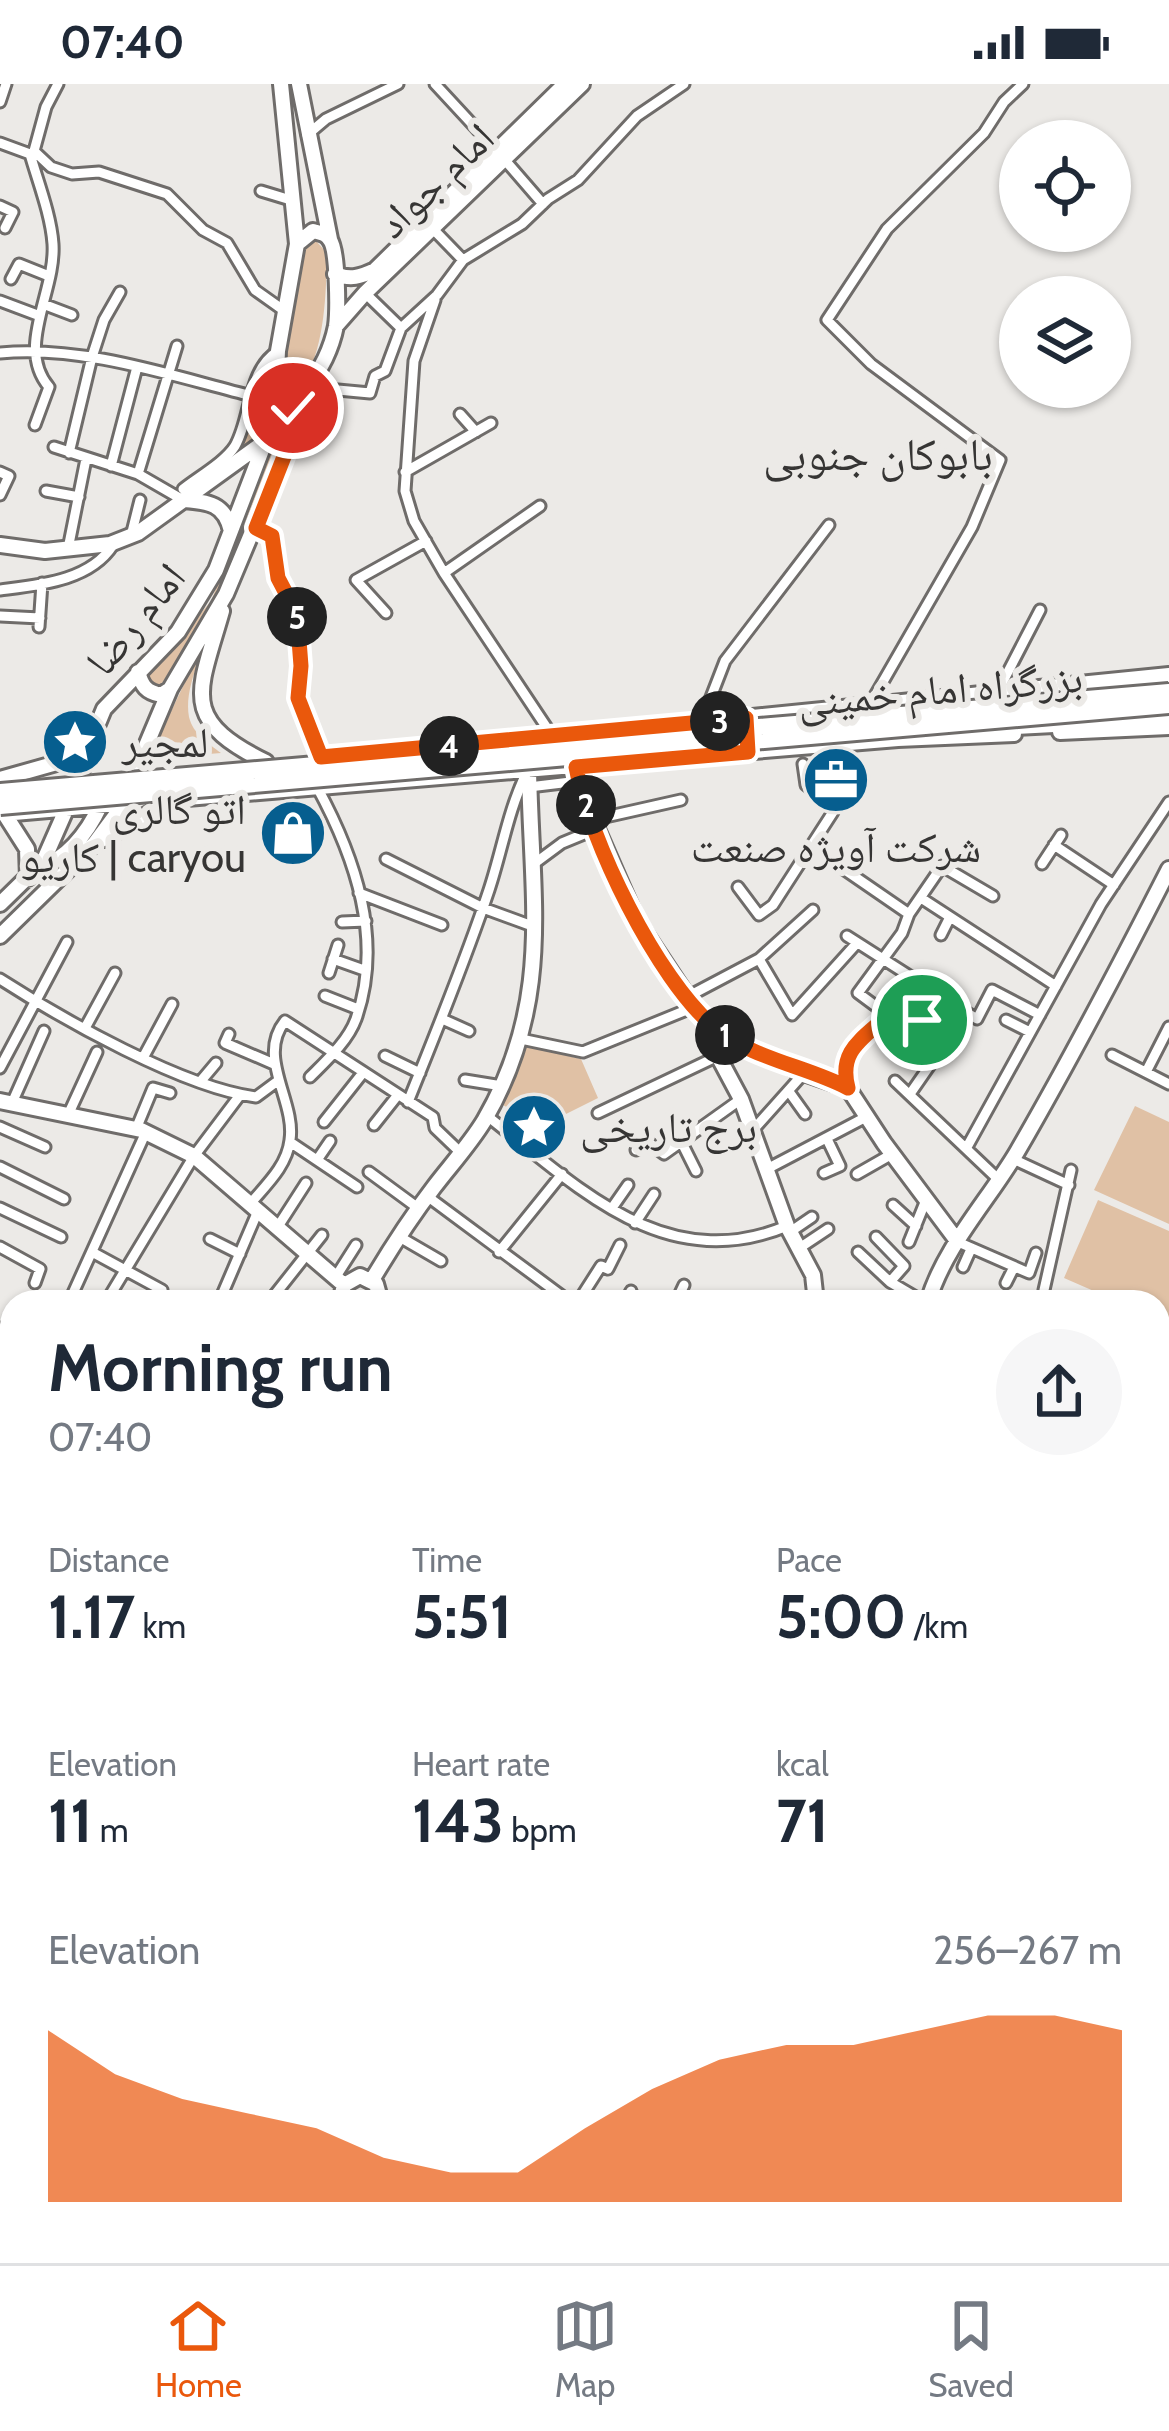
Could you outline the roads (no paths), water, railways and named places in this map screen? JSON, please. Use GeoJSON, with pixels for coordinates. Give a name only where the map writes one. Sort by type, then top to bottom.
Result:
{"type":"FeatureCollection","features":[{"type":"Feature","properties":{"kind":"highway","name":"بزرگراه امام خمینی"},"geometry":{"type":"LineString","coordinates":[[1,811],[912,721],[1169,689]]}},
{"type":"Feature","properties":{"kind":"highway","name":"بزرگراه امام خمینی"},"geometry":{"type":"LineString","coordinates":[[0,785],[1169,705]]}},
{"type":"Feature","properties":{"kind":"highway"},"geometry":{"type":"LineString","coordinates":[[912,721],[1067,726],[1169,723]]}},
{"type":"Feature","properties":{"kind":"main road"},"geometry":{"type":"LineString","coordinates":[[281,84],[297,244]]}},
{"type":"Feature","properties":{"kind":"main road"},"geometry":{"type":"LineString","coordinates":[[299,84],[330,239],[336,326]]}},
{"type":"Feature","properties":{"kind":"main road","name":"امام جواد"},"geometry":{"type":"LineString","coordinates":[[336,326],[566,84]]}},
{"type":"Feature","properties":{"kind":"main road","name":"امام جواد"},"geometry":{"type":"LineString","coordinates":[[335,274],[346,278],[375,270],[583,84]]}},
{"type":"Feature","properties":{"kind":"main road"},"geometry":{"type":"LineString","coordinates":[[297,244],[314,231],[330,239]]}},
{"type":"Feature","properties":{"kind":"main road","name":"امام رضا"},"geometry":{"type":"LineString","coordinates":[[32,874],[50,847],[104,709],[197,606],[231,531],[275,416],[278,358],[297,244]]}},
{"type":"Feature","properties":{"kind":"main road","name":"امام رضا"},"geometry":{"type":"LineString","coordinates":[[85,853],[122,803],[170,689],[226,594],[336,326]]}},
{"type":"Feature","properties":{"kind":"main road"},"geometry":{"type":"LineString","coordinates":[[278,358],[292,384],[306,385],[317,376]]}},
{"type":"Feature","properties":{"kind":"main road"},"geometry":{"type":"LineString","coordinates":[[275,416],[290,406],[298,421]]}},
{"type":"Feature","properties":{"kind":"main road"},"geometry":{"type":"LineString","coordinates":[[0,544],[45,551],[114,543],[267,440]]}},
{"type":"Feature","properties":{"kind":"main road"},"geometry":{"type":"LineString","coordinates":[[183,495],[214,504],[228,516],[231,531]]}},
{"type":"Feature","properties":{"kind":"main road"},"geometry":{"type":"LineString","coordinates":[[226,594],[200,693],[202,710],[212,727],[234,746],[266,762]]}},
{"type":"Feature","properties":{"kind":"main road"},"geometry":{"type":"LineString","coordinates":[[138,672],[142,686],[151,693],[161,695],[170,689]]}},
{"type":"Feature","properties":{"kind":"main road"},"geometry":{"type":"LineString","coordinates":[[0,785],[700,723],[1169,673]]}},
{"type":"Feature","properties":{"kind":"main road"},"geometry":{"type":"LineString","coordinates":[[746,718],[748,752]]}},
{"type":"Feature","properties":{"kind":"main road"},"geometry":{"type":"LineString","coordinates":[[1,811],[65,810],[529,769],[578,774],[898,739],[1169,723]]}},
{"type":"Feature","properties":{"kind":"main road"},"geometry":{"type":"LineString","coordinates":[[0,785],[85,755]]}},
{"type":"Feature","properties":{"kind":"main road"},"geometry":{"type":"LineString","coordinates":[[372,1280],[398,1236],[486,1115],[521,1039],[535,927],[529,769]]}},
{"type":"Feature","properties":{"kind":"main road"},"geometry":{"type":"LineString","coordinates":[[0,904],[32,874],[68,852],[92,824],[115,784],[134,772]]}},
{"type":"Feature","properties":{"kind":"main road"},"geometry":{"type":"LineString","coordinates":[[578,774],[594,824],[637,921],[690,1002],[715,1028],[804,1073],[848,1088],[892,1154],[964,1245]]}},
{"type":"Feature","properties":{"kind":"main road"},"geometry":{"type":"LineString","coordinates":[[0,935],[85,853],[175,799]]}},
{"type":"Feature","properties":{"kind":"main road"},"geometry":{"type":"LineString","coordinates":[[1,811],[27,849],[32,874]]}},
{"type":"Feature","properties":{"kind":"main road"},"geometry":{"type":"LineString","coordinates":[[934,1290],[1082,1040],[1169,868]]}},
{"type":"Feature","properties":{"kind":"main road"},"geometry":{"type":"LineString","coordinates":[[715,1028],[718,1056],[741,1099],[788,1229],[813,1275],[815,1290]]}},
{"type":"Feature","properties":{"kind":"main road"},"geometry":{"type":"LineString","coordinates":[[6,1102],[141,1131],[194,1156],[339,1281],[339,1290]]}},
{"type":"Feature","properties":{"kind":"main road"},"geometry":{"type":"LineString","coordinates":[[339,1281],[372,1280],[380,1290]]}},
{"type":"Feature","properties":{"kind":"street"},"geometry":{"type":"LineString","coordinates":[[0,102],[6,84]]}},
{"type":"Feature","properties":{"kind":"street"},"geometry":{"type":"LineString","coordinates":[[35,425],[49,387],[35,370],[34,352],[52,235],[32,152],[58,84]]}},
{"type":"Feature","properties":{"kind":"street"},"geometry":{"type":"LineString","coordinates":[[307,135],[326,119],[398,84]]}},
{"type":"Feature","properties":{"kind":"street"},"geometry":{"type":"LineString","coordinates":[[435,84],[543,204]]}},
{"type":"Feature","properties":{"kind":"street"},"geometry":{"type":"LineString","coordinates":[[308,398],[338,390],[370,393],[375,376],[385,371],[401,328],[437,296],[463,260],[522,224],[578,180],[665,89],[683,84]]}},
{"type":"Feature","properties":{"kind":"street"},"geometry":{"type":"LineString","coordinates":[[869,706],[972,527],[1000,460],[871,364],[827,320],[887,229],[984,133],[1004,102],[1023,84]]}},
{"type":"Feature","properties":{"kind":"street"},"geometry":{"type":"LineString","coordinates":[[0,143],[32,152],[50,167],[72,174],[99,172],[167,194],[203,230],[226,243],[255,290],[286,312]]}},
{"type":"Feature","properties":{"kind":"street"},"geometry":{"type":"LineString","coordinates":[[261,190],[294,201]]}},
{"type":"Feature","properties":{"kind":"street"},"geometry":{"type":"LineString","coordinates":[[0,206],[13,212],[5,228]]}},
{"type":"Feature","properties":{"kind":"street"},"geometry":{"type":"LineString","coordinates":[[432,228],[463,260]]}},
{"type":"Feature","properties":{"kind":"street"},"geometry":{"type":"LineString","coordinates":[[10,279],[20,264],[49,276]]}},
{"type":"Feature","properties":{"kind":"street"},"geometry":{"type":"LineString","coordinates":[[69,453],[92,357],[104,320],[120,292]]}},
{"type":"Feature","properties":{"kind":"street"},"geometry":{"type":"LineString","coordinates":[[365,293],[401,328]]}},
{"type":"Feature","properties":{"kind":"street"},"geometry":{"type":"LineString","coordinates":[[437,296],[414,361],[405,491],[414,521],[445,573],[553,736]]}},
{"type":"Feature","properties":{"kind":"street"},"geometry":{"type":"LineString","coordinates":[[0,301],[40,316]]}},
{"type":"Feature","properties":{"kind":"street"},"geometry":{"type":"LineString","coordinates":[[43,304],[72,315]]}},
{"type":"Feature","properties":{"kind":"street"},"geometry":{"type":"LineString","coordinates":[[137,474],[177,346]]}},
{"type":"Feature","properties":{"kind":"street"},"geometry":{"type":"LineString","coordinates":[[0,353],[92,357],[252,395]]}},
{"type":"Feature","properties":{"kind":"street"},"geometry":{"type":"LineString","coordinates":[[54,448],[137,474],[183,495],[234,449],[267,358],[278,358]]}},
{"type":"Feature","properties":{"kind":"street"},"geometry":{"type":"LineString","coordinates":[[111,466],[137,367]]}},
{"type":"Feature","properties":{"kind":"street"},"geometry":{"type":"LineString","coordinates":[[460,414],[476,432]]}},
{"type":"Feature","properties":{"kind":"street"},"geometry":{"type":"LineString","coordinates":[[405,472],[491,422]]}},
{"type":"Feature","properties":{"kind":"street"},"geometry":{"type":"LineString","coordinates":[[68,549],[86,459]]}},
{"type":"Feature","properties":{"kind":"street"},"geometry":{"type":"LineString","coordinates":[[0,472],[9,476],[0,495]]}},
{"type":"Feature","properties":{"kind":"street"},"geometry":{"type":"LineString","coordinates":[[46,491],[79,497]]}},
{"type":"Feature","properties":{"kind":"street"},"geometry":{"type":"LineString","coordinates":[[130,536],[140,500]]}},
{"type":"Feature","properties":{"kind":"street"},"geometry":{"type":"LineString","coordinates":[[445,573],[540,506]]}},
{"type":"Feature","properties":{"kind":"street"},"geometry":{"type":"LineString","coordinates":[[700,723],[724,661],[829,525]]}},
{"type":"Feature","properties":{"kind":"street"},"geometry":{"type":"LineString","coordinates":[[256,528],[272,536],[278,578],[297,614],[298,698],[321,757]]}},
{"type":"Feature","properties":{"kind":"street"},"geometry":{"type":"LineString","coordinates":[[386,613],[356,580],[426,541]]}},
{"type":"Feature","properties":{"kind":"street"},"geometry":{"type":"LineString","coordinates":[[0,590],[85,572],[104,559],[114,543]]}},
{"type":"Feature","properties":{"kind":"street"},"geometry":{"type":"LineString","coordinates":[[0,616],[39,623],[42,584]]}},
{"type":"Feature","properties":{"kind":"street"},"geometry":{"type":"LineString","coordinates":[[997,693],[1040,610]]}},
{"type":"Feature","properties":{"kind":"street"},"geometry":{"type":"LineString","coordinates":[[738,887],[759,915],[773,905],[833,812],[806,785],[802,764]]}},
{"type":"Feature","properties":{"kind":"street"},"geometry":{"type":"LineString","coordinates":[[408,1102],[482,908],[511,804],[529,769]]}},
{"type":"Feature","properties":{"kind":"street"},"geometry":{"type":"LineString","coordinates":[[529,787],[578,774]]}},
{"type":"Feature","properties":{"kind":"street"},"geometry":{"type":"LineString","coordinates":[[310,1077],[355,1022],[366,921],[337,824],[317,787]]}},
{"type":"Feature","properties":{"kind":"street"},"geometry":{"type":"LineString","coordinates":[[535,863],[594,824],[681,800]]}},
{"type":"Feature","properties":{"kind":"street"},"geometry":{"type":"LineString","coordinates":[[967,1147],[1114,885],[1169,802]]}},
{"type":"Feature","properties":{"kind":"street"},"geometry":{"type":"LineString","coordinates":[[1042,864],[1061,835]]}},
{"type":"Feature","properties":{"kind":"street"},"geometry":{"type":"LineString","coordinates":[[1054,845],[1114,885]]}},
{"type":"Feature","properties":{"kind":"street"},"geometry":{"type":"LineString","coordinates":[[386,859],[482,908],[535,927]]}},
{"type":"Feature","properties":{"kind":"street"},"geometry":{"type":"LineString","coordinates":[[922,1020],[912,1033],[858,993],[902,934],[909,914],[942,866],[993,896]]}},
{"type":"Feature","properties":{"kind":"street"},"geometry":{"type":"LineString","coordinates":[[845,869],[909,914]]}},
{"type":"Feature","properties":{"kind":"street"},"geometry":{"type":"LineString","coordinates":[[359,892],[442,925]]}},
{"type":"Feature","properties":{"kind":"street"},"geometry":{"type":"LineString","coordinates":[[921,898],[1056,986]]}},
{"type":"Feature","properties":{"kind":"street"},"geometry":{"type":"LineString","coordinates":[[521,1039],[584,1052],[690,1002],[759,959],[813,910]]}},
{"type":"Feature","properties":{"kind":"street"},"geometry":{"type":"LineString","coordinates":[[940,935],[950,917]]}},
{"type":"Feature","properties":{"kind":"street"},"geometry":{"type":"LineString","coordinates":[[342,922],[366,921]]}},
{"type":"Feature","properties":{"kind":"street"},"geometry":{"type":"LineString","coordinates":[[759,959],[793,1015],[852,940],[977,1019],[992,990],[1040,1016]]}},
{"type":"Feature","properties":{"kind":"street"},"geometry":{"type":"LineString","coordinates":[[0,1068],[67,942]]}},
{"type":"Feature","properties":{"kind":"street"},"geometry":{"type":"LineString","coordinates":[[328,973],[338,945]]}},
{"type":"Feature","properties":{"kind":"street"},"geometry":{"type":"LineString","coordinates":[[333,959],[364,970]]}},
{"type":"Feature","properties":{"kind":"street"},"geometry":{"type":"LineString","coordinates":[[85,1028],[116,973]]}},
{"type":"Feature","properties":{"kind":"street"},"geometry":{"type":"LineString","coordinates":[[0,979],[85,1028],[200,1082],[256,1097],[279,1079]]}},
{"type":"Feature","properties":{"kind":"street"},"geometry":{"type":"LineString","coordinates":[[326,996],[358,1009]]}},
{"type":"Feature","properties":{"kind":"street"},"geometry":{"type":"LineString","coordinates":[[143,1056],[172,1004]]}},
{"type":"Feature","properties":{"kind":"street"},"geometry":{"type":"LineString","coordinates":[[848,1088],[843,1069],[848,1054],[888,1015]]}},
{"type":"Feature","properties":{"kind":"street"},"geometry":{"type":"LineString","coordinates":[[442,1019],[469,1031]]}},
{"type":"Feature","properties":{"kind":"street"},"geometry":{"type":"LineString","coordinates":[[1006,1020],[1030,1033]]}},
{"type":"Feature","properties":{"kind":"street"},"geometry":{"type":"LineString","coordinates":[[224,1290],[254,1208],[282,1166],[290,1142],[290,1114],[274,1064],[276,1039],[285,1021],[433,1117],[435,1128],[460,1152]]}},
{"type":"Feature","properties":{"kind":"street"},"geometry":{"type":"LineString","coordinates":[[1146,1072],[1169,1027]]}},
{"type":"Feature","properties":{"kind":"street"},"geometry":{"type":"LineString","coordinates":[[6,1102],[44,1031]]}},
{"type":"Feature","properties":{"kind":"street"},"geometry":{"type":"LineString","coordinates":[[229,1034],[225,1043],[274,1064]]}},
{"type":"Feature","properties":{"kind":"street"},"geometry":{"type":"LineString","coordinates":[[68,1115],[97,1052]]}},
{"type":"Feature","properties":{"kind":"street"},"geometry":{"type":"LineString","coordinates":[[910,1094],[937,1054]]}},
{"type":"Feature","properties":{"kind":"street"},"geometry":{"type":"LineString","coordinates":[[1112,1055],[1169,1084]]}},
{"type":"Feature","properties":{"kind":"street"},"geometry":{"type":"LineString","coordinates":[[385,1056],[420,1073]]}},
{"type":"Feature","properties":{"kind":"street"},"geometry":{"type":"LineString","coordinates":[[598,1113],[718,1056]]}},
{"type":"Feature","properties":{"kind":"street"},"geometry":{"type":"LineString","coordinates":[[200,1082],[215,1063]]}},
{"type":"Feature","properties":{"kind":"street"},"geometry":{"type":"LineString","coordinates":[[753,1130],[804,1073]]}},
{"type":"Feature","properties":{"kind":"street"},"geometry":{"type":"LineString","coordinates":[[324,1122],[362,1074]]}},
{"type":"Feature","properties":{"kind":"street"},"geometry":{"type":"LineString","coordinates":[[465,1081],[502,1086]]}},
{"type":"Feature","properties":{"kind":"street"},"geometry":{"type":"LineString","coordinates":[[896,1081],[999,1180]]}},
{"type":"Feature","properties":{"kind":"street"},"geometry":{"type":"LineString","coordinates":[[75,1290],[141,1131],[153,1088],[170,1093]]}},
{"type":"Feature","properties":{"kind":"street"},"geometry":{"type":"LineString","coordinates":[[790,1093],[806,1114]]}},
{"type":"Feature","properties":{"kind":"street"},"geometry":{"type":"LineString","coordinates":[[113,1290],[194,1156],[240,1095]]}},
{"type":"Feature","properties":{"kind":"street"},"geometry":{"type":"LineString","coordinates":[[374,1125],[397,1096]]}},
{"type":"Feature","properties":{"kind":"street"},"geometry":{"type":"LineString","coordinates":[[636,1150],[648,1142],[664,1154],[741,1099]]}},
{"type":"Feature","properties":{"kind":"street"},"geometry":{"type":"LineString","coordinates":[[486,1115],[611,1208],[672,1238],[714,1244],[755,1239],[812,1217]]}},
{"type":"Feature","properties":{"kind":"street"},"geometry":{"type":"LineString","coordinates":[[765,1170],[868,1116]]}},
{"type":"Feature","properties":{"kind":"street"},"geometry":{"type":"LineString","coordinates":[[0,1127],[45,1147]]}},
{"type":"Feature","properties":{"kind":"street"},"geometry":{"type":"LineString","coordinates":[[824,1173],[840,1166],[827,1139]]}},
{"type":"Feature","properties":{"kind":"street"},"geometry":{"type":"LineString","coordinates":[[317,1160],[330,1141]]}},
{"type":"Feature","properties":{"kind":"street"},"geometry":{"type":"LineString","coordinates":[[290,1142],[357,1187]]}},
{"type":"Feature","properties":{"kind":"street"},"geometry":{"type":"LineString","coordinates":[[682,1143],[696,1171]]}},
{"type":"Feature","properties":{"kind":"street"},"geometry":{"type":"LineString","coordinates":[[651,1160],[658,1146]]}},
{"type":"Feature","properties":{"kind":"street"},"geometry":{"type":"LineString","coordinates":[[857,1174],[892,1154]]}},
{"type":"Feature","properties":{"kind":"street"},"geometry":{"type":"LineString","coordinates":[[1013,1159],[1069,1185]]}},
{"type":"Feature","properties":{"kind":"street"},"geometry":{"type":"LineString","coordinates":[[0,1167],[64,1199]]}},
{"type":"Feature","properties":{"kind":"street"},"geometry":{"type":"LineString","coordinates":[[1044,1290],[1071,1170]]}},
{"type":"Feature","properties":{"kind":"street"},"geometry":{"type":"LineString","coordinates":[[369,1172],[556,1290]]}},
{"type":"Feature","properties":{"kind":"street"},"geometry":{"type":"LineString","coordinates":[[499,1252],[562,1174]]}},
{"type":"Feature","properties":{"kind":"street"},"geometry":{"type":"LineString","coordinates":[[277,1228],[306,1183]]}},
{"type":"Feature","properties":{"kind":"street"},"geometry":{"type":"LineString","coordinates":[[611,1208],[628,1185]]}},
{"type":"Feature","properties":{"kind":"street"},"geometry":{"type":"LineString","coordinates":[[635,1222],[654,1194]]}},
{"type":"Feature","properties":{"kind":"street"},"geometry":{"type":"LineString","coordinates":[[909,1242],[926,1200]]}},
{"type":"Feature","properties":{"kind":"street"},"geometry":{"type":"LineString","coordinates":[[0,1208],[61,1237]]}},
{"type":"Feature","properties":{"kind":"street"},"geometry":{"type":"LineString","coordinates":[[892,1222],[896,1208],[916,1226]]}},
{"type":"Feature","properties":{"kind":"street"},"geometry":{"type":"LineString","coordinates":[[798,1249],[828,1229]]}},
{"type":"Feature","properties":{"kind":"street"},"geometry":{"type":"LineString","coordinates":[[278,1290],[322,1234]]}},
{"type":"Feature","properties":{"kind":"street"},"geometry":{"type":"LineString","coordinates":[[398,1236],[441,1261]]}},
{"type":"Feature","properties":{"kind":"street"},"geometry":{"type":"LineString","coordinates":[[876,1237],[904,1266],[890,1282]]}},
{"type":"Feature","properties":{"kind":"street"},"geometry":{"type":"LineString","coordinates":[[210,1239],[240,1254]]}},
{"type":"Feature","properties":{"kind":"street"},"geometry":{"type":"LineString","coordinates":[[479,1259],[488,1244]]}},
{"type":"Feature","properties":{"kind":"street"},"geometry":{"type":"LineString","coordinates":[[339,1281],[356,1245]]}},
{"type":"Feature","properties":{"kind":"street"},"geometry":{"type":"LineString","coordinates":[[583,1290],[601,1266],[608,1269],[620,1245]]}},
{"type":"Feature","properties":{"kind":"street"},"geometry":{"type":"LineString","coordinates":[[963,1267],[964,1245],[997,1266],[1029,1273],[1036,1253]]}},
{"type":"Feature","properties":{"kind":"street"},"geometry":{"type":"LineString","coordinates":[[0,1247],[40,1270],[35,1283]]}},
{"type":"Feature","properties":{"kind":"street"},"geometry":{"type":"LineString","coordinates":[[92,1252],[162,1290]]}},
{"type":"Feature","properties":{"kind":"street"},"geometry":{"type":"LineString","coordinates":[[858,1252],[904,1290]]}},
{"type":"Feature","properties":{"kind":"street"},"geometry":{"type":"LineString","coordinates":[[1006,1283],[1014,1267]]}},
{"type":"Feature","properties":{"kind":"street"},"geometry":{"type":"LineString","coordinates":[[682,1290],[684,1285]]}},
{"type":"Feature","properties":{"kind":"place","name":"لمجیر"},"geometry":{"type":"Point","coordinates":[75,742]}},
{"type":"Feature","properties":{"kind":"place","name":"شرکت آویژه صنعت"},"geometry":{"type":"Point","coordinates":[836,780]}},
{"type":"Feature","properties":{"kind":"place","name":"اتو گالری کاریو | caryou"},"geometry":{"type":"Point","coordinates":[293,833]}},
{"type":"Feature","properties":{"kind":"place","name":"برج تاریخی"},"geometry":{"type":"Point","coordinates":[534,1127]}},
{"type":"Feature","properties":{"kind":"district","name":"بابوکان جنوبی"},"geometry":{"type":"Point","coordinates":[878,454]}}]}
